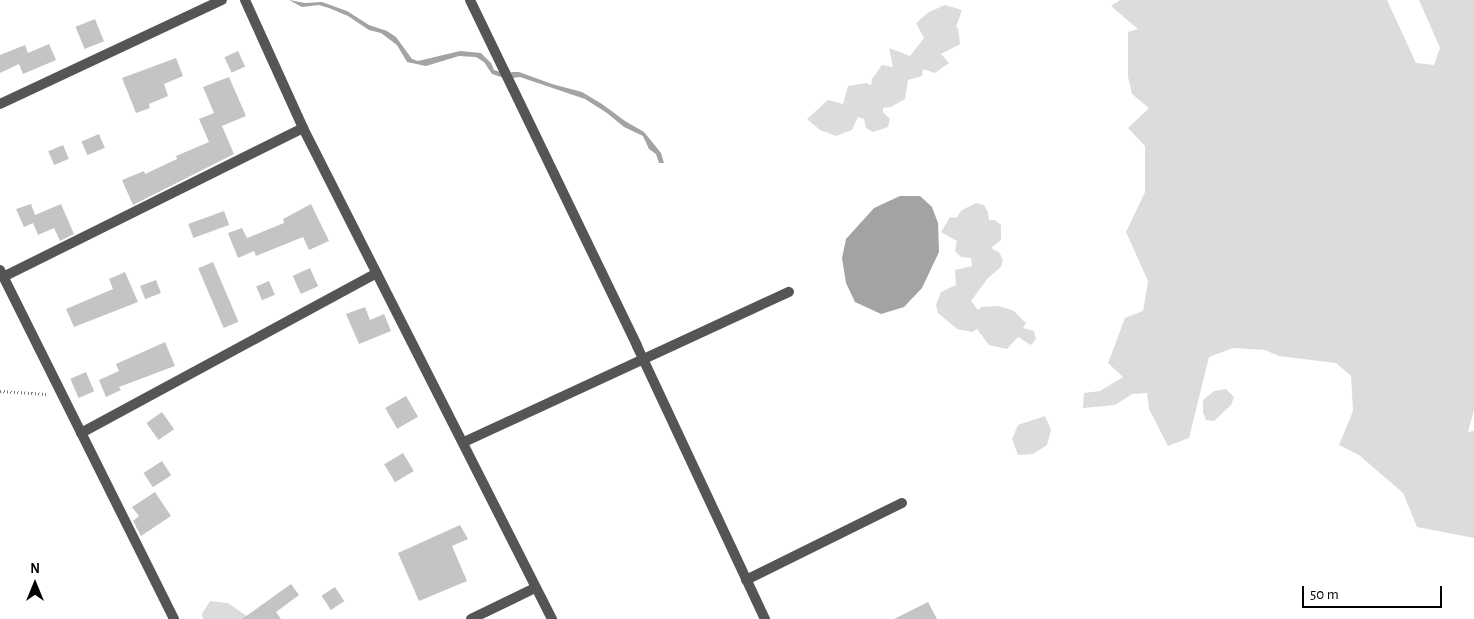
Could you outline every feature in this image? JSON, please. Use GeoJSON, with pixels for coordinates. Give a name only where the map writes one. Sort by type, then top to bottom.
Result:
{"type":"FeatureCollection","features":[{"type":"Feature","properties":{"kind":"street"},"geometry":{"type":"LineString","coordinates":[[0,104],[222,0]]}},
{"type":"Feature","properties":{"kind":"street"},"geometry":{"type":"LineString","coordinates":[[245,0],[303,128],[464,442],[552,619]]}},
{"type":"Feature","properties":{"kind":"street"},"geometry":{"type":"LineString","coordinates":[[470,0],[643,359],[765,619]]}},
{"type":"Feature","properties":{"kind":"street"},"geometry":{"type":"LineString","coordinates":[[174,619],[2,274],[303,128]]}},
{"type":"Feature","properties":{"kind":"street"},"geometry":{"type":"LineString","coordinates":[[81,433],[377,273]]}},
{"type":"Feature","properties":{"kind":"street"},"geometry":{"type":"LineString","coordinates":[[464,442],[789,292]]}},
{"type":"Feature","properties":{"kind":"street"},"geometry":{"type":"LineString","coordinates":[[746,580],[902,503]]}},
{"type":"Feature","properties":{"kind":"street"},"geometry":{"type":"LineString","coordinates":[[471,619],[535,588]]}},
{"type":"Feature","properties":{"kind":"path"},"geometry":{"type":"LineString","coordinates":[[0,391],[24,391],[63,397]]}},
{"type":"Feature","properties":{"kind":"shaded area"},"geometry":{"type":"Polygon","coordinates":[[[289,0],[305,3],[322,2],[347,11],[369,25],[387,31],[396,37],[412,59],[418,61],[460,51],[481,53],[491,63],[494,70],[503,73],[504,78],[492,74],[484,62],[476,57],[459,56],[426,66],[407,62],[397,45],[381,33],[369,30],[348,16],[329,8],[319,5],[302,7],[289,0]]]}},
{"type":"Feature","properties":{"kind":"shaded area"},"geometry":{"type":"Polygon","coordinates":[[[1120,0],[1387,0],[1416,63],[1434,65],[1440,48],[1419,0],[1474,0],[1474,410],[1468,432],[1474,431],[1474,538],[1417,527],[1403,493],[1359,455],[1339,445],[1353,411],[1351,376],[1336,363],[1279,356],[1265,350],[1233,348],[1209,357],[1189,438],[1168,446],[1149,409],[1147,393],[1132,394],[1115,405],[1083,408],[1084,393],[1100,391],[1123,377],[1108,363],[1125,318],[1143,311],[1148,281],[1126,232],[1145,192],[1145,146],[1128,128],[1149,108],[1132,94],[1128,77],[1128,32],[1138,29],[1111,6],[1120,0]]]}},
{"type":"Feature","properties":{"kind":"shaded area"},"geometry":{"type":"Polygon","coordinates":[[[945,5],[962,10],[956,27],[958,28],[960,44],[941,54],[949,63],[935,73],[923,69],[922,76],[908,80],[905,99],[891,107],[883,108],[883,112],[890,119],[888,127],[873,132],[866,128],[864,119],[858,117],[852,130],[836,136],[820,130],[807,119],[828,100],[843,104],[848,86],[866,83],[871,85],[872,79],[882,65],[893,67],[889,48],[910,56],[924,38],[916,23],[929,12],[945,5]]]}},
{"type":"Feature","properties":{"kind":"shaded area"},"geometry":{"type":"Polygon","coordinates":[[[511,72],[519,72],[582,92],[644,132],[661,153],[664,163],[659,163],[656,154],[649,149],[643,136],[624,127],[585,99],[520,77],[512,78],[511,72]]]}},
{"type":"Feature","properties":{"kind":"shaded area"},"geometry":{"type":"Polygon","coordinates":[[[900,196],[920,196],[932,207],[938,223],[939,252],[922,288],[904,307],[881,314],[855,302],[846,283],[842,258],[846,239],[874,208],[900,196]]]}},
{"type":"Feature","properties":{"kind":"shaded area"},"geometry":{"type":"Polygon","coordinates":[[[976,203],[984,205],[988,212],[989,220],[995,220],[1001,225],[1001,240],[991,248],[999,252],[1003,260],[1001,267],[988,278],[971,301],[978,310],[982,307],[999,306],[1014,311],[1026,323],[1023,328],[1034,331],[1036,339],[1031,345],[1018,337],[1007,349],[989,345],[977,329],[972,332],[957,329],[938,313],[936,305],[941,292],[956,285],[955,270],[972,266],[971,258],[961,257],[955,251],[957,241],[941,232],[950,217],[956,218],[962,210],[976,203]]]}},
{"type":"Feature","properties":{"kind":"shaded area"},"geometry":{"type":"Polygon","coordinates":[[[1226,389],[1234,397],[1231,405],[1214,421],[1206,420],[1203,412],[1203,400],[1214,391],[1226,389]]]}},
{"type":"Feature","properties":{"kind":"shaded area"},"geometry":{"type":"Polygon","coordinates":[[[1045,416],[1051,430],[1047,445],[1033,454],[1018,455],[1012,439],[1018,425],[1045,416]]]}},
{"type":"Feature","properties":{"kind":"shaded area"},"geometry":{"type":"Polygon","coordinates":[[[210,601],[228,603],[251,619],[203,619],[202,614],[210,601]]]}},
{"type":"Feature","properties":{"kind":"building"},"geometry":{"type":"Polygon","coordinates":[[[95,19],[104,41],[85,49],[76,27],[95,19]]]}},
{"type":"Feature","properties":{"kind":"building"},"geometry":{"type":"Polygon","coordinates":[[[49,44],[56,60],[23,74],[19,64],[0,73],[0,55],[25,45],[28,53],[49,44]]]}},
{"type":"Feature","properties":{"kind":"building"},"geometry":{"type":"Polygon","coordinates":[[[238,51],[245,66],[232,73],[224,57],[238,51]]]}},
{"type":"Feature","properties":{"kind":"building"},"geometry":{"type":"Polygon","coordinates":[[[176,58],[183,76],[164,84],[168,96],[149,104],[150,108],[136,113],[122,78],[176,58]]]}},
{"type":"Feature","properties":{"kind":"building"},"geometry":{"type":"Polygon","coordinates":[[[229,77],[246,116],[222,126],[234,154],[133,205],[122,180],[144,171],[145,174],[177,159],[176,156],[209,142],[199,119],[214,113],[203,87],[229,77]]]}},
{"type":"Feature","properties":{"kind":"building"},"geometry":{"type":"Polygon","coordinates":[[[99,134],[105,148],[87,155],[82,141],[99,134]]]}},
{"type":"Feature","properties":{"kind":"building"},"geometry":{"type":"Polygon","coordinates":[[[63,145],[69,159],[54,165],[48,151],[63,145]]]}},
{"type":"Feature","properties":{"kind":"building"},"geometry":{"type":"Polygon","coordinates":[[[31,204],[35,215],[61,204],[74,234],[60,241],[54,228],[38,235],[33,223],[24,227],[16,209],[31,204]]]}},
{"type":"Feature","properties":{"kind":"building"},"geometry":{"type":"Polygon","coordinates":[[[311,204],[329,241],[309,250],[303,237],[256,256],[254,251],[238,258],[228,233],[242,228],[247,238],[284,223],[283,219],[311,204]]]}},
{"type":"Feature","properties":{"kind":"building"},"geometry":{"type":"Polygon","coordinates":[[[224,211],[229,225],[193,238],[188,224],[224,211]]]}},
{"type":"Feature","properties":{"kind":"building"},"geometry":{"type":"Polygon","coordinates":[[[213,262],[238,322],[224,328],[198,268],[213,262]]]}},
{"type":"Feature","properties":{"kind":"building"},"geometry":{"type":"Polygon","coordinates":[[[310,268],[318,286],[301,294],[293,276],[310,268]]]}},
{"type":"Feature","properties":{"kind":"building"},"geometry":{"type":"Polygon","coordinates":[[[125,272],[138,302],[74,327],[66,309],[113,289],[109,279],[125,272]]]}},
{"type":"Feature","properties":{"kind":"building"},"geometry":{"type":"Polygon","coordinates":[[[156,280],[161,293],[145,299],[140,286],[156,280]]]}},
{"type":"Feature","properties":{"kind":"building"},"geometry":{"type":"Polygon","coordinates":[[[269,281],[275,295],[262,300],[256,286],[269,281]]]}},
{"type":"Feature","properties":{"kind":"building"},"geometry":{"type":"Polygon","coordinates":[[[365,307],[370,320],[384,314],[391,331],[359,344],[346,314],[365,307]]]}},
{"type":"Feature","properties":{"kind":"building"},"geometry":{"type":"Polygon","coordinates":[[[165,342],[175,366],[119,387],[121,390],[106,397],[99,380],[119,371],[116,364],[165,342]]]}},
{"type":"Feature","properties":{"kind":"building"},"geometry":{"type":"Polygon","coordinates":[[[86,372],[94,391],[79,398],[70,379],[86,372]]]}},
{"type":"Feature","properties":{"kind":"building"},"geometry":{"type":"Polygon","coordinates":[[[406,396],[418,417],[397,429],[385,408],[406,396]]]}},
{"type":"Feature","properties":{"kind":"building"},"geometry":{"type":"Polygon","coordinates":[[[162,412],[174,429],[158,440],[146,423],[162,412]]]}},
{"type":"Feature","properties":{"kind":"building"},"geometry":{"type":"Polygon","coordinates":[[[403,453],[414,471],[395,482],[384,464],[403,453]]]}},
{"type":"Feature","properties":{"kind":"building"},"geometry":{"type":"Polygon","coordinates":[[[162,461],[171,475],[153,487],[144,473],[162,461]]]}},
{"type":"Feature","properties":{"kind":"building"},"geometry":{"type":"Polygon","coordinates":[[[155,492],[171,516],[141,536],[133,521],[139,516],[132,507],[155,492]]]}},
{"type":"Feature","properties":{"kind":"building"},"geometry":{"type":"Polygon","coordinates":[[[460,525],[468,539],[452,546],[467,581],[419,601],[398,553],[460,525]]]}},
{"type":"Feature","properties":{"kind":"building"},"geometry":{"type":"Polygon","coordinates":[[[291,584],[299,595],[276,612],[281,619],[242,619],[291,584]]]}},
{"type":"Feature","properties":{"kind":"building"},"geometry":{"type":"Polygon","coordinates":[[[335,587],[344,601],[331,610],[322,596],[335,587]]]}},
{"type":"Feature","properties":{"kind":"building"},"geometry":{"type":"Polygon","coordinates":[[[928,602],[937,619],[894,619],[928,602]]]}}]}
